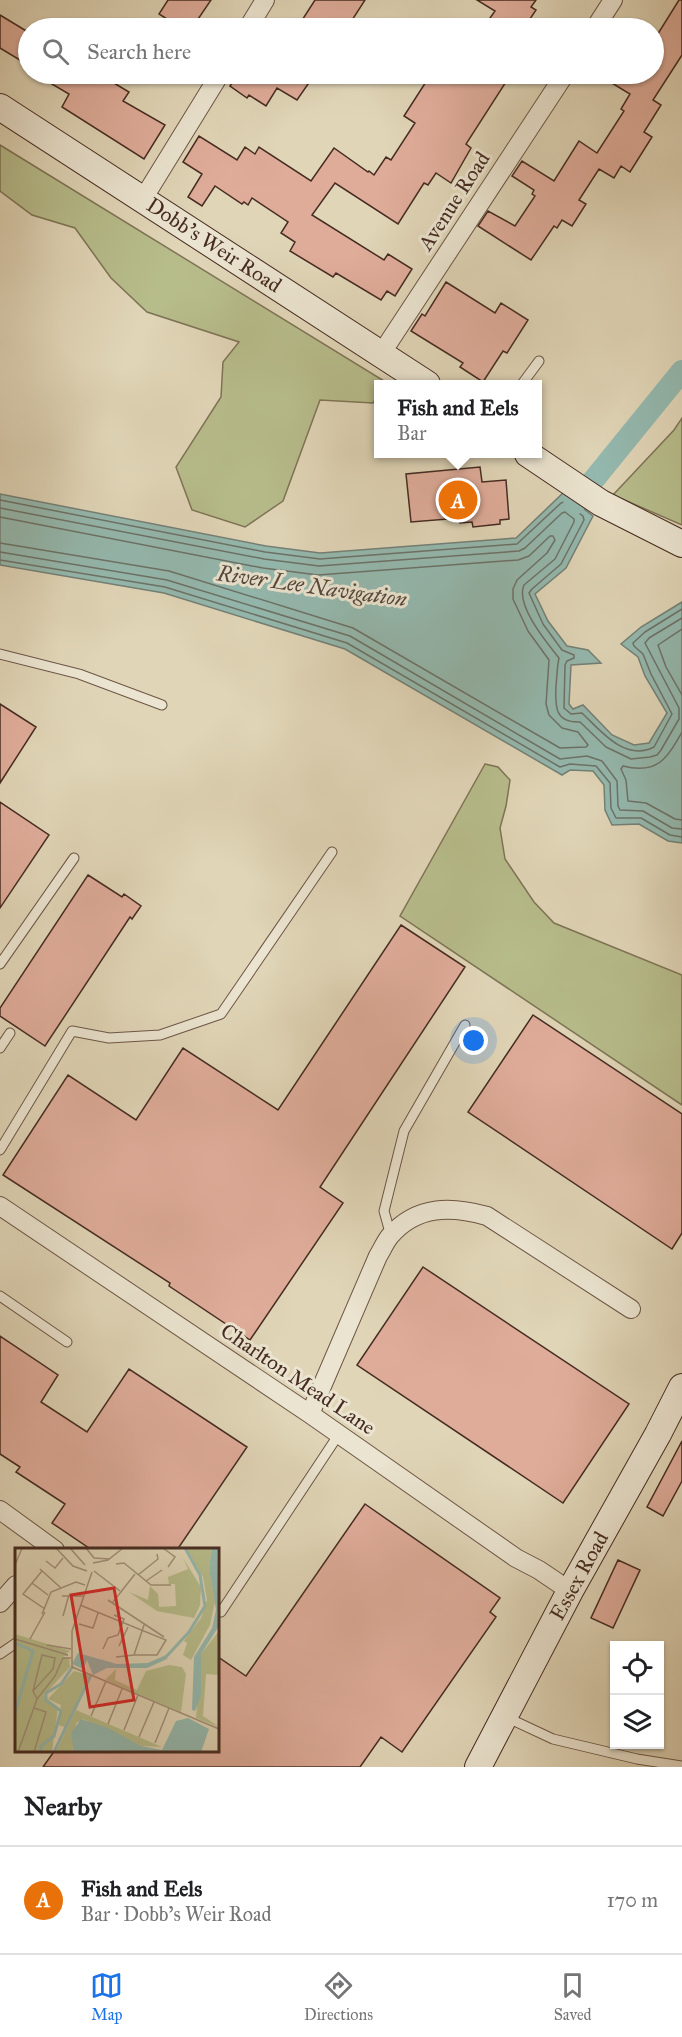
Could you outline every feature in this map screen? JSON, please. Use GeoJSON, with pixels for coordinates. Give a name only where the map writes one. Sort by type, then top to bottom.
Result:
{"type":"FeatureCollection","features":[{"type":"Feature","properties":{"kind":"street"},"geometry":{"type":"LineString","coordinates":[[254,18],[265,0]]}},
{"type":"Feature","properties":{"kind":"street"},"geometry":{"type":"LineString","coordinates":[[602,18],[614,0]]}},
{"type":"Feature","properties":{"kind":"street"},"geometry":{"type":"LineString","coordinates":[[143,198],[214,84]]}},
{"type":"Feature","properties":{"kind":"street","name":"Avenue Road"},"geometry":{"type":"LineString","coordinates":[[381,354],[558,84]]}},
{"type":"Feature","properties":{"kind":"street","name":"Dobb's Weir Road"},"geometry":{"type":"LineString","coordinates":[[0,107],[421,380]]}},
{"type":"Feature","properties":{"kind":"street"},"geometry":{"type":"LineString","coordinates":[[535,458],[601,502],[682,544]]}},
{"type":"Feature","properties":{"kind":"street","name":"Charlton Mead Lane"},"geometry":{"type":"LineString","coordinates":[[0,1206],[310,1414],[516,1558],[570,1591]]}},
{"type":"Feature","properties":{"kind":"street"},"geometry":{"type":"LineString","coordinates":[[310,1414],[378,1256],[391,1236],[410,1220],[434,1210],[462,1209],[487,1216],[631,1309]]}},
{"type":"Feature","properties":{"kind":"street","name":"Essex Road"},"geometry":{"type":"LineString","coordinates":[[478,1767],[570,1591],[682,1387]]}},
{"type":"Feature","properties":{"kind":"street"},"geometry":{"type":"LineString","coordinates":[[0,1510],[49,1548]]}},
{"type":"Feature","properties":{"kind":"street"},"geometry":{"type":"LineString","coordinates":[[0,1603],[15,1586]]}},
{"type":"Feature","properties":{"kind":"lane"},"geometry":{"type":"LineString","coordinates":[[525,380],[539,361]]}},
{"type":"Feature","properties":{"kind":"lane"},"geometry":{"type":"LineString","coordinates":[[0,654],[79,674],[162,705]]}},
{"type":"Feature","properties":{"kind":"lane"},"geometry":{"type":"LineString","coordinates":[[0,1150],[72,1031],[109,1038],[160,1035],[221,1014],[332,852]]}},
{"type":"Feature","properties":{"kind":"lane"},"geometry":{"type":"LineString","coordinates":[[0,964],[74,858]]}},
{"type":"Feature","properties":{"kind":"lane"},"geometry":{"type":"LineString","coordinates":[[391,1236],[384,1211],[404,1131],[465,1025]]}},
{"type":"Feature","properties":{"kind":"lane"},"geometry":{"type":"LineString","coordinates":[[0,1048],[10,1033]]}},
{"type":"Feature","properties":{"kind":"lane"},"geometry":{"type":"LineString","coordinates":[[0,1296],[67,1342]]}},
{"type":"Feature","properties":{"kind":"lane"},"geometry":{"type":"LineString","coordinates":[[221,1612],[339,1434]]}},
{"type":"Feature","properties":{"kind":"lane"},"geometry":{"type":"LineString","coordinates":[[0,1654],[15,1644]]}},
{"type":"Feature","properties":{"kind":"lane"},"geometry":{"type":"LineString","coordinates":[[504,1716],[554,1739],[636,1759],[682,1766]]}},
{"type":"Feature","properties":{"kind":"green space"},"geometry":{"type":"Polygon","coordinates":[[[0,145],[382,380],[374,380],[374,402],[320,400],[283,501],[245,527],[192,510],[176,467],[221,397],[223,362],[239,342],[147,312],[111,278],[75,228],[32,215],[0,191],[0,145]]]}},
{"type":"Feature","properties":{"kind":"green space"},"geometry":{"type":"Polygon","coordinates":[[[682,418],[682,525],[613,495],[674,430],[682,418]]]}},
{"type":"Feature","properties":{"kind":"green space"},"geometry":{"type":"Polygon","coordinates":[[[485,764],[498,767],[510,780],[500,828],[505,859],[534,902],[554,923],[682,975],[682,1105],[400,916],[485,764]]]}},
{"type":"Feature","properties":{"kind":"water"},"geometry":{"type":"Polygon","coordinates":[[[563,493],[593,516],[566,568],[535,594],[548,621],[567,646],[588,650],[601,663],[571,665],[569,704],[573,709],[583,705],[612,735],[634,745],[649,743],[667,713],[645,676],[638,657],[621,644],[641,627],[682,602],[682,843],[668,841],[639,824],[612,825],[605,810],[604,785],[593,771],[570,770],[562,775],[345,649],[164,593],[0,565],[0,494],[266,546],[320,553],[516,538],[563,493]]]}},
{"type":"Feature","properties":{"kind":"building"},"geometry":{"type":"Polygon","coordinates":[[[168,0],[211,0],[199,18],[165,18],[159,14],[168,0]]]}},
{"type":"Feature","properties":{"kind":"building"},"geometry":{"type":"Polygon","coordinates":[[[315,0],[365,0],[353,18],[303,18],[315,0]]]}},
{"type":"Feature","properties":{"kind":"building"},"geometry":{"type":"Polygon","coordinates":[[[477,0],[536,0],[531,7],[536,10],[531,18],[490,18],[495,11],[477,0]]]}},
{"type":"Feature","properties":{"kind":"building"},"geometry":{"type":"Polygon","coordinates":[[[679,0],[682,0],[682,55],[664,83],[664,24],[679,0]]]}},
{"type":"Feature","properties":{"kind":"building"},"geometry":{"type":"Polygon","coordinates":[[[0,15],[18,26],[18,59],[0,48],[0,15]]]}},
{"type":"Feature","properties":{"kind":"building"},"geometry":{"type":"Polygon","coordinates":[[[52,84],[116,84],[129,92],[123,101],[165,125],[144,159],[62,107],[69,94],[52,84]]]}},
{"type":"Feature","properties":{"kind":"building"},"geometry":{"type":"Polygon","coordinates":[[[231,84],[308,84],[297,100],[277,88],[266,106],[249,95],[247,98],[230,86],[231,84]]]}},
{"type":"Feature","properties":{"kind":"building"},"geometry":{"type":"Polygon","coordinates":[[[425,84],[505,84],[466,144],[471,148],[451,183],[436,173],[428,185],[424,183],[398,224],[335,183],[312,215],[384,260],[388,254],[412,269],[395,296],[387,291],[381,300],[336,273],[333,277],[290,251],[295,242],[281,233],[288,222],[252,198],[248,205],[244,202],[242,204],[215,186],[202,206],[188,197],[202,174],[183,162],[199,136],[237,160],[245,147],[255,154],[259,147],[311,181],[334,148],[374,175],[386,157],[391,160],[415,123],[404,116],[425,84]]]}},
{"type":"Feature","properties":{"kind":"building"},"geometry":{"type":"Polygon","coordinates":[[[614,84],[663,84],[653,100],[661,105],[644,132],[652,137],[630,172],[621,166],[614,178],[599,169],[579,200],[586,204],[572,226],[562,220],[557,228],[554,226],[531,260],[478,226],[488,211],[515,226],[535,196],[532,194],[534,190],[512,176],[522,161],[554,181],[579,141],[597,153],[624,111],[621,109],[630,94],[614,84]]]}},
{"type":"Feature","properties":{"kind":"building"},"geometry":{"type":"Polygon","coordinates":[[[446,282],[495,313],[501,303],[528,320],[507,353],[503,351],[484,380],[480,380],[460,367],[463,363],[411,331],[422,314],[425,316],[446,282]]]}},
{"type":"Feature","properties":{"kind":"building"},"geometry":{"type":"Polygon","coordinates":[[[480,467],[482,482],[506,480],[509,519],[500,520],[500,524],[473,527],[472,522],[460,523],[460,518],[411,522],[406,474],[480,467]]]}},
{"type":"Feature","properties":{"kind":"building"},"geometry":{"type":"Polygon","coordinates":[[[0,704],[36,727],[0,783],[0,704]]]}},
{"type":"Feature","properties":{"kind":"building"},"geometry":{"type":"Polygon","coordinates":[[[0,802],[49,835],[0,908],[0,802]]]}},
{"type":"Feature","properties":{"kind":"building"},"geometry":{"type":"Polygon","coordinates":[[[88,875],[122,897],[124,894],[141,906],[132,919],[130,917],[45,1046],[0,1016],[0,1008],[88,875]]]}},
{"type":"Feature","properties":{"kind":"building"},"geometry":{"type":"Polygon","coordinates":[[[401,925],[465,967],[320,1187],[343,1203],[250,1340],[169,1286],[170,1283],[3,1175],[68,1075],[136,1120],[183,1048],[278,1110],[401,925]]]}},
{"type":"Feature","properties":{"kind":"building"},"geometry":{"type":"Polygon","coordinates":[[[533,1015],[682,1114],[682,1233],[672,1249],[468,1112],[533,1015]]]}},
{"type":"Feature","properties":{"kind":"building"},"geometry":{"type":"Polygon","coordinates":[[[423,1267],[629,1404],[563,1503],[357,1365],[423,1267]]]}},
{"type":"Feature","properties":{"kind":"building"},"geometry":{"type":"Polygon","coordinates":[[[0,1336],[58,1375],[41,1402],[87,1432],[129,1369],[247,1447],[178,1548],[89,1548],[52,1523],[65,1504],[16,1472],[20,1467],[0,1454],[0,1336]]]}},
{"type":"Feature","properties":{"kind":"building"},"geometry":{"type":"Polygon","coordinates":[[[682,1441],[682,1481],[663,1516],[647,1507],[682,1441]]]}},
{"type":"Feature","properties":{"kind":"building"},"geometry":{"type":"Polygon","coordinates":[[[365,1504],[500,1598],[490,1612],[496,1617],[402,1752],[381,1737],[360,1767],[43,1767],[54,1752],[219,1752],[219,1658],[246,1676],[365,1504]]]}},
{"type":"Feature","properties":{"kind":"building"},"geometry":{"type":"Polygon","coordinates":[[[618,1560],[640,1570],[613,1628],[591,1618],[618,1560]]]}},
{"type":"Feature","properties":{"kind":"waterway","name":"River Lee Navigation"},"geometry":{"type":"LineString","coordinates":[[574,504],[682,371]]}},
{"type":"Feature","properties":{"kind":"place","name":"Fish and Eels"},"geometry":{"type":"Point","coordinates":[458,500]}}]}
